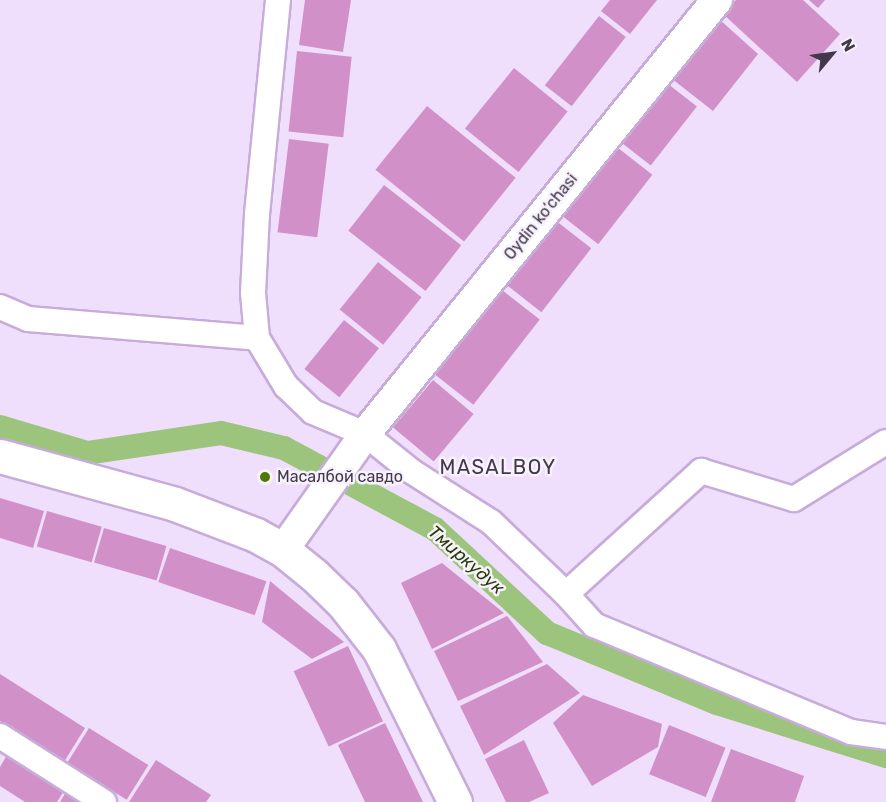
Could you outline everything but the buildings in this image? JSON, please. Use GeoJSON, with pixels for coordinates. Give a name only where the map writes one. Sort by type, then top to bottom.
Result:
{"type":"FeatureCollection","features":[{"type":"Feature","properties":{"kind":"main road"},"geometry":{"type":"LineString","coordinates":[[0,456],[175,504],[256,535],[283,550],[314,574],[343,603],[379,650],[455,802]]}},
{"type":"Feature","properties":{"kind":"street"},"geometry":{"type":"LineString","coordinates":[[278,0],[257,214],[252,293],[257,338],[286,386],[313,412],[365,434],[411,471],[491,522],[566,594],[594,625],[851,732],[886,737]]}},
{"type":"Feature","properties":{"kind":"street","name":"Oydin ko‘chasi"},"geometry":{"type":"LineString","coordinates":[[283,550],[365,434],[717,0]]}},
{"type":"Feature","properties":{"kind":"street"},"geometry":{"type":"LineString","coordinates":[[0,307],[28,319],[257,338]]}},
{"type":"Feature","properties":{"kind":"street"},"geometry":{"type":"LineString","coordinates":[[566,594],[701,471],[794,499],[886,442]]}},
{"type":"Feature","properties":{"kind":"street"},"geometry":{"type":"LineString","coordinates":[[0,736],[104,802]]}},
{"type":"Feature","properties":{"kind":"waterway","name":"Тмиркудук"},"geometry":{"type":"LineString","coordinates":[[0,427],[87,453],[221,433],[284,448],[435,529],[547,633],[717,703],[886,756]]}},
{"type":"Feature","properties":{"kind":"place","name":"Масалбой савдо"},"geometry":{"type":"Point","coordinates":[265,477]}},
{"type":"Feature","properties":{"kind":"district","name":"MASALBOY"},"geometry":{"type":"Point","coordinates":[498,467]}}]}
